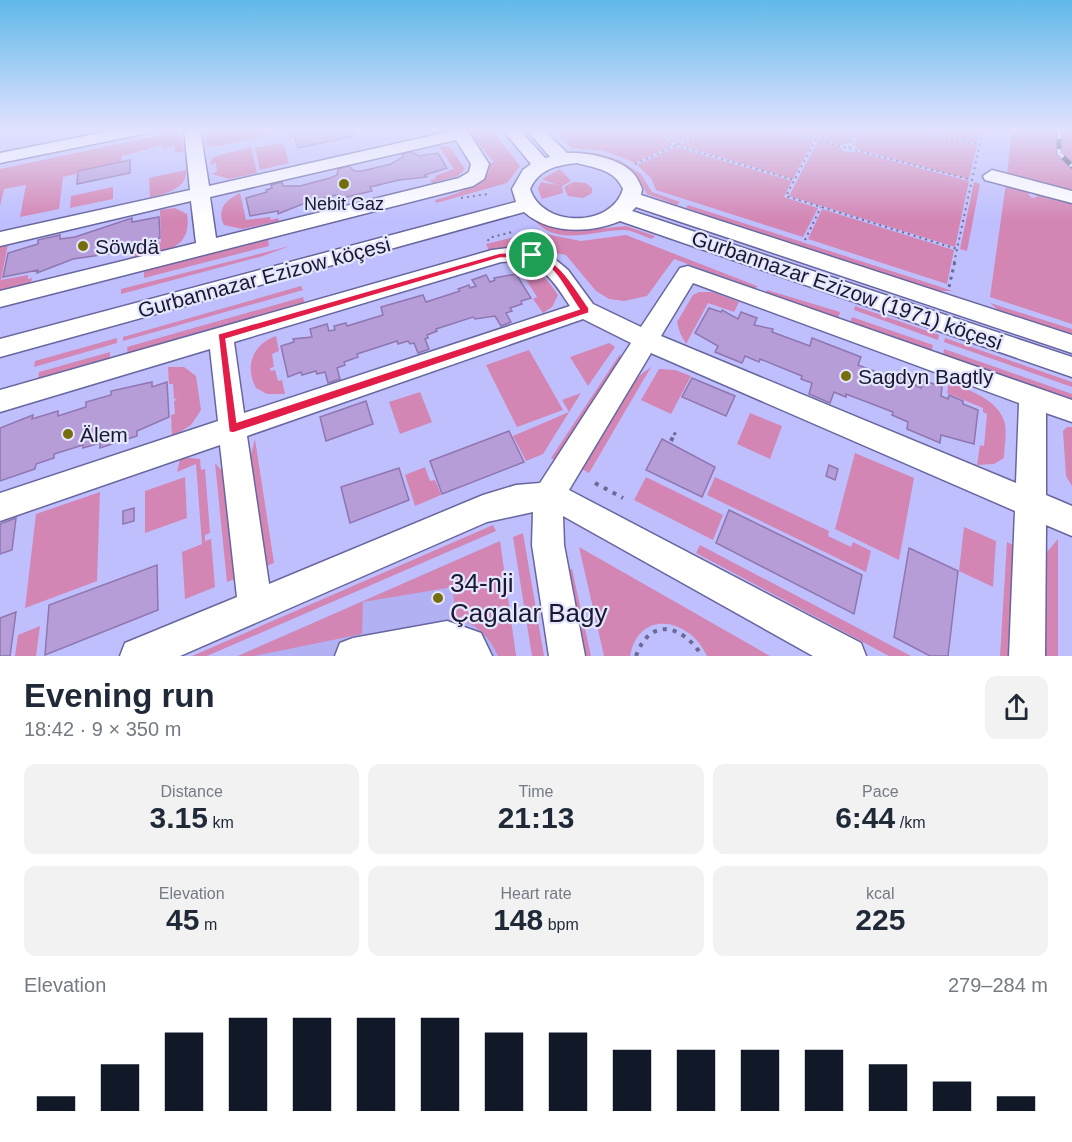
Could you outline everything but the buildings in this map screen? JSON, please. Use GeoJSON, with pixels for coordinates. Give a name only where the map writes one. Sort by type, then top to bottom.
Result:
{"type":"FeatureCollection","features":[{"type":"Feature","properties":{"kind":"street"},"geometry":{"type":"LineString","coordinates":[[196,160],[207,248]]}},
{"type":"Feature","properties":{"kind":"street"},"geometry":{"type":"LineString","coordinates":[[0,239],[351,160]]}},
{"type":"Feature","properties":{"kind":"street"},"geometry":{"type":"LineString","coordinates":[[0,299],[466,182],[477,175],[480,164],[477,160]]}},
{"type":"Feature","properties":{"kind":"street"},"geometry":{"type":"LineString","coordinates":[[537,160],[542,165]]}},
{"type":"Feature","properties":{"kind":"street"},"geometry":{"type":"LineString","coordinates":[[560,160],[542,165],[524,180],[521,189],[528,205],[540,215],[573,224],[608,220],[627,206],[634,189],[629,179],[620,171],[592,160],[580,160]]}},
{"type":"Feature","properties":{"kind":"street"},"geometry":{"type":"LineString","coordinates":[[992,176],[1072,197]]}},
{"type":"Feature","properties":{"kind":"street","name":"Gurbannazar Ezizow köçesi"},"geometry":{"type":"LineString","coordinates":[[0,348],[528,205]]}},
{"type":"Feature","properties":{"kind":"street","name":"Gurbannazar Ezizow (1971) köçesi"},"geometry":{"type":"LineString","coordinates":[[627,206],[1072,344]]}},
{"type":"Feature","properties":{"kind":"street","name":"Gurbannazar Ezizow (1971) köçesi"},"geometry":{"type":"LineString","coordinates":[[627,206],[1072,367]]}},
{"type":"Feature","properties":{"kind":"street"},"geometry":{"type":"LineString","coordinates":[[0,401],[515,253],[544,259],[556,268],[585,310],[646,340],[1072,521]]}},
{"type":"Feature","properties":{"kind":"street"},"geometry":{"type":"LineString","coordinates":[[567,656],[548,545],[548,497],[688,273],[1072,411]]}},
{"type":"Feature","properties":{"kind":"street"},"geometry":{"type":"LineString","coordinates":[[0,507],[585,310]]}},
{"type":"Feature","properties":{"kind":"street"},"geometry":{"type":"LineString","coordinates":[[221,337],[255,607]]}},
{"type":"Feature","properties":{"kind":"street"},"geometry":{"type":"LineString","coordinates":[[1027,656],[1033,397]]}},
{"type":"Feature","properties":{"kind":"street"},"geometry":{"type":"LineString","coordinates":[[138,656],[483,509],[520,497],[548,497],[572,505],[848,656]]}},
{"type":"Feature","properties":{"kind":"street"},"geometry":{"type":"LineString","coordinates":[[353,656],[447,639],[468,646],[474,656]]}},
{"type":"Feature","properties":{"kind":"path"},"geometry":{"type":"LineString","coordinates":[[633,165],[645,160]]}},
{"type":"Feature","properties":{"kind":"path"},"geometry":{"type":"LineString","coordinates":[[726,160],[795,180]]}},
{"type":"Feature","properties":{"kind":"path"},"geometry":{"type":"LineString","coordinates":[[806,160],[786,196],[957,249]]}},
{"type":"Feature","properties":{"kind":"path"},"geometry":{"type":"LineString","coordinates":[[894,160],[972,180]]}},
{"type":"Feature","properties":{"kind":"path"},"geometry":{"type":"LineString","coordinates":[[949,287],[976,160]]}},
{"type":"Feature","properties":{"kind":"path"},"geometry":{"type":"LineString","coordinates":[[461,198],[488,194]]}},
{"type":"Feature","properties":{"kind":"path"},"geometry":{"type":"LineString","coordinates":[[805,240],[821,207]]}},
{"type":"Feature","properties":{"kind":"path"},"geometry":{"type":"LineString","coordinates":[[488,241],[489,238],[512,231]]}},
{"type":"Feature","properties":{"kind":"path"},"geometry":{"type":"LineString","coordinates":[[671,441],[677,430]]}},
{"type":"Feature","properties":{"kind":"path"},"geometry":{"type":"LineString","coordinates":[[595,483],[623,498]]}},
{"type":"Feature","properties":{"kind":"path"},"geometry":{"type":"LineString","coordinates":[[636,656],[641,641],[647,635],[662,628],[679,631],[687,636],[702,656]]}},
{"type":"Feature","properties":{"kind":"shaded area"},"geometry":{"type":"Polygon","coordinates":[[[44,160],[121,160],[121,162],[77,171],[76,174],[63,177],[59,209],[20,217],[26,185],[4,189],[0,206],[0,169],[44,160]]]}},
{"type":"Feature","properties":{"kind":"shaded area"},"geometry":{"type":"Polygon","coordinates":[[[212,160],[254,160],[257,173],[229,179],[212,174],[217,171],[216,163],[210,165],[212,160]]]}},
{"type":"Feature","properties":{"kind":"shaded area"},"geometry":{"type":"Polygon","coordinates":[[[258,160],[288,160],[289,163],[260,170],[258,160]]]}},
{"type":"Feature","properties":{"kind":"shaded area"},"geometry":{"type":"Polygon","coordinates":[[[448,160],[459,160],[465,169],[458,176],[432,183],[430,180],[436,179],[435,176],[454,169],[448,160]]]}},
{"type":"Feature","properties":{"kind":"shaded area"},"geometry":{"type":"Polygon","coordinates":[[[492,160],[515,160],[520,166],[507,183],[436,203],[435,200],[474,184],[489,164],[494,162],[492,160]]]}},
{"type":"Feature","properties":{"kind":"shaded area"},"geometry":{"type":"Polygon","coordinates":[[[602,160],[619,160],[641,174],[652,192],[680,202],[677,205],[647,194],[636,175],[621,164],[602,160]]]}},
{"type":"Feature","properties":{"kind":"shaded area"},"geometry":{"type":"Polygon","coordinates":[[[627,160],[642,160],[635,163],[627,160]]]}},
{"type":"Feature","properties":{"kind":"shaded area"},"geometry":{"type":"Polygon","coordinates":[[[649,160],[719,160],[792,181],[784,197],[818,208],[803,237],[656,190],[651,178],[637,165],[649,160]]]}},
{"type":"Feature","properties":{"kind":"shaded area"},"geometry":{"type":"Polygon","coordinates":[[[728,160],[803,160],[793,179],[728,160]]]}},
{"type":"Feature","properties":{"kind":"shaded area"},"geometry":{"type":"Polygon","coordinates":[[[808,160],[887,160],[969,181],[955,247],[789,196],[808,160]]]}},
{"type":"Feature","properties":{"kind":"shaded area"},"geometry":{"type":"Polygon","coordinates":[[[895,160],[974,160],[969,179],[895,160]]]}},
{"type":"Feature","properties":{"kind":"shaded area"},"geometry":{"type":"Polygon","coordinates":[[[1009,160],[1072,160],[1072,194],[1007,176],[1009,160]]]}},
{"type":"Feature","properties":{"kind":"shaded area"},"geometry":{"type":"Polygon","coordinates":[[[560,169],[571,181],[562,186],[563,193],[542,199],[538,189],[541,182],[557,185],[542,179],[560,169]]]}},
{"type":"Feature","properties":{"kind":"shaded area"},"geometry":{"type":"Polygon","coordinates":[[[186,170],[183,182],[174,190],[150,197],[149,178],[186,170]]]}},
{"type":"Feature","properties":{"kind":"shaded area"},"geometry":{"type":"Polygon","coordinates":[[[574,182],[586,183],[592,188],[592,193],[583,198],[568,196],[564,187],[574,182]]]}},
{"type":"Feature","properties":{"kind":"shaded area"},"geometry":{"type":"Polygon","coordinates":[[[974,182],[980,184],[967,251],[960,249],[974,182]]]}},
{"type":"Feature","properties":{"kind":"shaded area"},"geometry":{"type":"Polygon","coordinates":[[[1006,183],[1031,190],[1028,194],[1032,198],[1037,197],[1035,191],[1072,201],[1072,324],[990,297],[1006,183]]]}},
{"type":"Feature","properties":{"kind":"shaded area"},"geometry":{"type":"Polygon","coordinates":[[[113,187],[113,199],[70,208],[71,196],[113,187]]]}},
{"type":"Feature","properties":{"kind":"shaded area"},"geometry":{"type":"Polygon","coordinates":[[[240,193],[246,220],[270,217],[271,220],[278,218],[279,221],[242,229],[224,225],[221,214],[224,206],[240,193]]]}},
{"type":"Feature","properties":{"kind":"shaded area"},"geometry":{"type":"Polygon","coordinates":[[[688,205],[953,291],[938,291],[686,208],[688,205]]]}},
{"type":"Feature","properties":{"kind":"shaded area"},"geometry":{"type":"Polygon","coordinates":[[[175,208],[187,214],[188,227],[180,243],[163,251],[131,258],[131,254],[138,252],[138,248],[161,242],[160,210],[175,208]]]}},
{"type":"Feature","properties":{"kind":"shaded area"},"geometry":{"type":"Polygon","coordinates":[[[822,209],[954,250],[947,284],[808,239],[822,209]]]}},
{"type":"Feature","properties":{"kind":"shaded area"},"geometry":{"type":"Polygon","coordinates":[[[536,222],[576,231],[626,226],[655,236],[652,239],[625,230],[577,235],[555,234],[536,222]]]}},
{"type":"Feature","properties":{"kind":"shaded area"},"geometry":{"type":"Polygon","coordinates":[[[536,232],[581,241],[626,235],[757,286],[756,289],[674,259],[647,296],[624,301],[609,299],[596,291],[566,255],[519,246],[489,251],[486,244],[536,232]]]}},
{"type":"Feature","properties":{"kind":"shaded area"},"geometry":{"type":"Polygon","coordinates":[[[268,239],[269,246],[144,278],[144,271],[268,239]]]}},
{"type":"Feature","properties":{"kind":"shaded area"},"geometry":{"type":"Polygon","coordinates":[[[8,244],[1,280],[28,275],[28,279],[32,278],[31,283],[0,291],[0,245],[8,244]]]}},
{"type":"Feature","properties":{"kind":"shaded area"},"geometry":{"type":"Polygon","coordinates":[[[290,246],[263,256],[121,294],[121,289],[290,246]]]}},
{"type":"Feature","properties":{"kind":"shaded area"},"geometry":{"type":"Polygon","coordinates":[[[511,264],[527,264],[544,276],[558,295],[552,307],[543,313],[533,299],[537,297],[523,275],[519,276],[511,264]]]}},
{"type":"Feature","properties":{"kind":"shaded area"},"geometry":{"type":"Polygon","coordinates":[[[301,286],[303,290],[123,341],[123,337],[301,286]]]}},
{"type":"Feature","properties":{"kind":"shaded area"},"geometry":{"type":"Polygon","coordinates":[[[767,290],[840,312],[838,319],[766,293],[767,290]]]}},
{"type":"Feature","properties":{"kind":"shaded area"},"geometry":{"type":"Polygon","coordinates":[[[699,292],[713,292],[739,302],[734,312],[708,303],[686,344],[677,322],[693,295],[699,292]]]}},
{"type":"Feature","properties":{"kind":"shaded area"},"geometry":{"type":"Polygon","coordinates":[[[303,297],[305,304],[128,356],[127,347],[303,297]]]}},
{"type":"Feature","properties":{"kind":"shaded area"},"geometry":{"type":"Polygon","coordinates":[[[990,303],[1072,329],[1072,334],[998,310],[990,303]]]}},
{"type":"Feature","properties":{"kind":"shaded area"},"geometry":{"type":"Polygon","coordinates":[[[855,306],[939,335],[938,340],[854,310],[855,306]]]}},
{"type":"Feature","properties":{"kind":"shaded area"},"geometry":{"type":"Polygon","coordinates":[[[852,317],[933,345],[931,353],[850,323],[852,317]]]}},
{"type":"Feature","properties":{"kind":"shaded area"},"geometry":{"type":"Polygon","coordinates":[[[276,336],[279,351],[272,354],[274,367],[270,368],[271,371],[275,370],[278,381],[282,380],[285,394],[267,394],[256,388],[252,380],[251,364],[261,344],[276,336]]]}},
{"type":"Feature","properties":{"kind":"shaded area"},"geometry":{"type":"Polygon","coordinates":[[[117,338],[117,343],[34,367],[35,361],[117,338]]]}},
{"type":"Feature","properties":{"kind":"shaded area"},"geometry":{"type":"Polygon","coordinates":[[[945,338],[1072,382],[1072,387],[944,342],[945,338]]]}},
{"type":"Feature","properties":{"kind":"shaded area"},"geometry":{"type":"Polygon","coordinates":[[[609,343],[615,347],[588,386],[570,357],[609,343]]]}},
{"type":"Feature","properties":{"kind":"shaded area"},"geometry":{"type":"Polygon","coordinates":[[[944,349],[1072,394],[1072,403],[943,357],[944,349]]]}},
{"type":"Feature","properties":{"kind":"shaded area"},"geometry":{"type":"Polygon","coordinates":[[[529,350],[563,410],[517,427],[486,365],[529,350]]]}},
{"type":"Feature","properties":{"kind":"shaded area"},"geometry":{"type":"Polygon","coordinates":[[[110,352],[110,360],[38,381],[39,372],[110,352]]]}},
{"type":"Feature","properties":{"kind":"shaded area"},"geometry":{"type":"Polygon","coordinates":[[[620,354],[620,364],[558,462],[551,458],[620,354]]]}},
{"type":"Feature","properties":{"kind":"shaded area"},"geometry":{"type":"Polygon","coordinates":[[[168,367],[184,367],[196,376],[201,410],[191,425],[172,437],[171,415],[175,414],[174,402],[177,398],[174,399],[173,384],[169,384],[168,367]]]}},
{"type":"Feature","properties":{"kind":"shaded area"},"geometry":{"type":"Polygon","coordinates":[[[651,367],[589,473],[582,469],[638,377],[651,367]]]}},
{"type":"Feature","properties":{"kind":"shaded area"},"geometry":{"type":"Polygon","coordinates":[[[659,369],[675,370],[691,376],[671,414],[641,400],[659,369]]]}},
{"type":"Feature","properties":{"kind":"shaded area"},"geometry":{"type":"Polygon","coordinates":[[[949,382],[983,397],[997,408],[1005,424],[1004,458],[994,464],[977,465],[980,445],[984,446],[987,414],[983,412],[983,408],[947,393],[949,382]]]}},
{"type":"Feature","properties":{"kind":"shaded area"},"geometry":{"type":"Polygon","coordinates":[[[420,392],[432,422],[400,434],[389,402],[420,392]]]}},
{"type":"Feature","properties":{"kind":"shaded area"},"geometry":{"type":"Polygon","coordinates":[[[581,393],[543,454],[526,461],[513,436],[569,412],[562,400],[581,393]]]}},
{"type":"Feature","properties":{"kind":"shaded area"},"geometry":{"type":"Polygon","coordinates":[[[750,413],[782,426],[770,459],[737,444],[750,413]]]}},
{"type":"Feature","properties":{"kind":"shaded area"},"geometry":{"type":"Polygon","coordinates":[[[1067,427],[1072,427],[1072,486],[1066,476],[1063,431],[1067,427]]]}},
{"type":"Feature","properties":{"kind":"shaded area"},"geometry":{"type":"Polygon","coordinates":[[[255,439],[274,563],[264,567],[250,458],[255,439]]]}},
{"type":"Feature","properties":{"kind":"shaded area"},"geometry":{"type":"Polygon","coordinates":[[[855,453],[914,478],[899,560],[835,529],[855,453]]]}},
{"type":"Feature","properties":{"kind":"shaded area"},"geometry":{"type":"Polygon","coordinates":[[[180,459],[200,459],[201,470],[205,469],[210,533],[205,535],[205,541],[211,539],[215,587],[185,599],[182,552],[202,544],[196,464],[177,472],[180,459]]]}},
{"type":"Feature","properties":{"kind":"shaded area"},"geometry":{"type":"Polygon","coordinates":[[[215,463],[224,473],[237,578],[227,582],[215,463]]]}},
{"type":"Feature","properties":{"kind":"shaded area"},"geometry":{"type":"Polygon","coordinates":[[[425,467],[430,481],[435,480],[441,495],[415,506],[405,475],[425,467]]]}},
{"type":"Feature","properties":{"kind":"shaded area"},"geometry":{"type":"Polygon","coordinates":[[[185,477],[187,518],[145,533],[145,491],[185,477]]]}},
{"type":"Feature","properties":{"kind":"shaded area"},"geometry":{"type":"Polygon","coordinates":[[[646,477],[723,515],[713,540],[634,500],[646,477]]]}},
{"type":"Feature","properties":{"kind":"shaded area"},"geometry":{"type":"Polygon","coordinates":[[[715,477],[829,531],[828,536],[851,547],[853,542],[871,551],[866,572],[707,495],[715,477]]]}},
{"type":"Feature","properties":{"kind":"shaded area"},"geometry":{"type":"Polygon","coordinates":[[[100,492],[97,581],[25,608],[36,514],[100,492]]]}},
{"type":"Feature","properties":{"kind":"shaded area"},"geometry":{"type":"Polygon","coordinates":[[[493,525],[496,531],[207,656],[192,656],[493,525]]]}},
{"type":"Feature","properties":{"kind":"shaded area"},"geometry":{"type":"Polygon","coordinates":[[[964,527],[996,541],[993,587],[959,571],[964,527]]]}},
{"type":"Feature","properties":{"kind":"shaded area"},"geometry":{"type":"Polygon","coordinates":[[[523,533],[544,656],[532,656],[513,537],[523,533]]]}},
{"type":"Feature","properties":{"kind":"shaded area"},"geometry":{"type":"Polygon","coordinates":[[[1058,539],[1058,656],[1045,656],[1047,552],[1058,539]]]}},
{"type":"Feature","properties":{"kind":"shaded area","name":"34-nji Çagalar Bagy"},"geometry":{"type":"Polygon","coordinates":[[[500,541],[516,656],[237,656],[500,541]]]}},
{"type":"Feature","properties":{"kind":"shaded area"},"geometry":{"type":"Polygon","coordinates":[[[500,541],[516,656],[498,656],[491,643],[476,627],[455,619],[453,587],[363,602],[362,634],[254,656],[238,656],[500,541]]]}},
{"type":"Feature","properties":{"kind":"shaded area"},"geometry":{"type":"Polygon","coordinates":[[[1007,542],[1017,547],[1013,656],[1000,656],[1007,542]]]}},
{"type":"Feature","properties":{"kind":"shaded area"},"geometry":{"type":"Polygon","coordinates":[[[700,545],[911,656],[889,656],[696,553],[700,545]]]}},
{"type":"Feature","properties":{"kind":"shaded area"},"geometry":{"type":"Polygon","coordinates":[[[579,547],[770,656],[707,656],[689,633],[666,624],[654,625],[643,630],[635,641],[630,656],[604,656],[579,547]]]}},
{"type":"Feature","properties":{"kind":"shaded area"},"geometry":{"type":"Polygon","coordinates":[[[572,569],[591,656],[582,656],[564,570],[572,569]]]}},
{"type":"Feature","properties":{"kind":"shaded area"},"geometry":{"type":"Polygon","coordinates":[[[40,626],[36,656],[15,656],[18,635],[40,626]]]}},
{"type":"Feature","properties":{"kind":"railway"},"geometry":{"type":"LineString","coordinates":[[1066,160],[1072,166]]}},
{"type":"Feature","properties":{"kind":"place","name":"Nebit Gaz"},"geometry":{"type":"Point","coordinates":[344,184]}},
{"type":"Feature","properties":{"kind":"place","name":"Söwdä"},"geometry":{"type":"Point","coordinates":[83,246]}},
{"type":"Feature","properties":{"kind":"place","name":"Sagdyn Bagtly"},"geometry":{"type":"Point","coordinates":[846,376]}},
{"type":"Feature","properties":{"kind":"place","name":"Älem"},"geometry":{"type":"Point","coordinates":[68,434]}},
{"type":"Feature","properties":{"kind":"place","name":"34-nji Çagalar Bagy"},"geometry":{"type":"Point","coordinates":[438,598]}},
{"type":"Feature","properties":{"kind":"route"},"geometry":{"type":"LineString","coordinates":[[515,253],[532,255],[544,259],[556,268],[585,310],[233,429],[221,337],[500,255],[515,253]]}}]}
